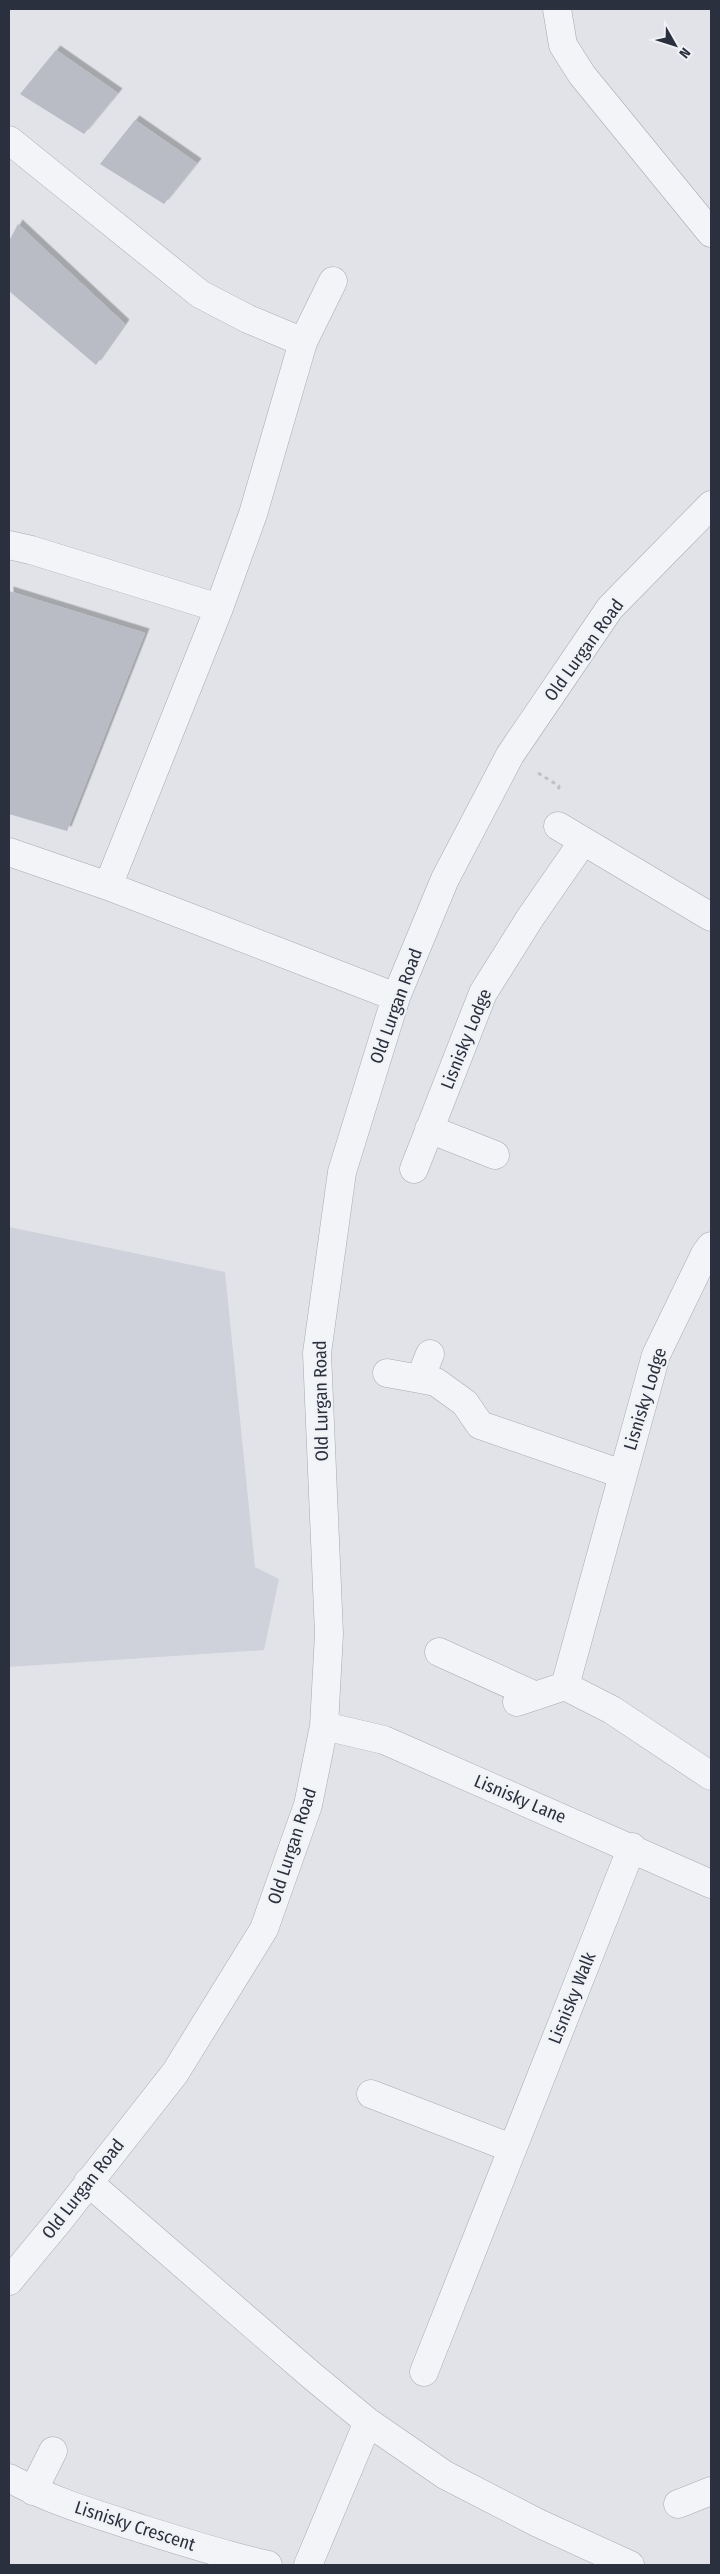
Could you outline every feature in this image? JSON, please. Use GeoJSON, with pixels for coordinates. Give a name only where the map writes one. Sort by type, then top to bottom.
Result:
{"type":"FeatureCollection","features":[{"type":"Feature","properties":{"kind":"street"},"geometry":{"type":"LineString","coordinates":[[557,9],[563,45],[582,75],[711,233]]}},
{"type":"Feature","properties":{"kind":"street"},"geometry":{"type":"LineString","coordinates":[[9,140],[200,294],[248,319],[303,342]]}},
{"type":"Feature","properties":{"kind":"street"},"geometry":{"type":"LineString","coordinates":[[108,886],[219,608],[253,514],[303,342],[333,281]]}},
{"type":"Feature","properties":{"kind":"street","name":"Old Lurgan Road"},"geometry":{"type":"LineString","coordinates":[[9,2281],[175,2074],[264,1929],[308,1805],[324,1726],[329,1634],[316,1353],[342,1172],[396,997],[445,879],[510,755],[610,608],[711,505]]}},
{"type":"Feature","properties":{"kind":"street"},"geometry":{"type":"LineString","coordinates":[[9,545],[31,550],[219,608]]}},
{"type":"Feature","properties":{"kind":"street"},"geometry":{"type":"LineString","coordinates":[[558,826],[582,843],[711,917]]}},
{"type":"Feature","properties":{"kind":"street","name":"Lisnisky Lodge"},"geometry":{"type":"LineString","coordinates":[[414,1169],[483,993],[530,918],[582,843]]}},
{"type":"Feature","properties":{"kind":"street"},"geometry":{"type":"LineString","coordinates":[[9,852],[108,886],[396,997]]}},
{"type":"Feature","properties":{"kind":"street"},"geometry":{"type":"LineString","coordinates":[[429,1129],[495,1155]]}},
{"type":"Feature","properties":{"kind":"street","name":"Lisnisky Lodge"},"geometry":{"type":"LineString","coordinates":[[565,1686],[656,1355],[705,1254],[711,1246]]}},
{"type":"Feature","properties":{"kind":"street","name":"Lisnisky Lodge"},"geometry":{"type":"LineString","coordinates":[[387,1373],[425,1367],[436,1382],[465,1403],[480,1425],[622,1474]]}},
{"type":"Feature","properties":{"kind":"street"},"geometry":{"type":"LineString","coordinates":[[439,1652],[526,1699],[565,1686],[612,1710],[711,1776]]}},
{"type":"Feature","properties":{"kind":"street","name":"Lisnisky Lane"},"geometry":{"type":"LineString","coordinates":[[324,1726],[384,1740],[632,1847],[711,1884]]}},
{"type":"Feature","properties":{"kind":"street","name":"Lisnisky Walk"},"geometry":{"type":"LineString","coordinates":[[424,2372],[511,2148],[632,1847]]}},
{"type":"Feature","properties":{"kind":"street"},"geometry":{"type":"LineString","coordinates":[[371,2094],[511,2148]]}},
{"type":"Feature","properties":{"kind":"street"},"geometry":{"type":"LineString","coordinates":[[88,2182],[368,2422],[445,2475],[538,2523],[630,2565]]}},
{"type":"Feature","properties":{"kind":"street"},"geometry":{"type":"LineString","coordinates":[[308,2565],[368,2422]]}},
{"type":"Feature","properties":{"kind":"street"},"geometry":{"type":"LineString","coordinates":[[33,2491],[53,2451]]}},
{"type":"Feature","properties":{"kind":"street","name":"Lisnisky Crescent"},"geometry":{"type":"LineString","coordinates":[[9,2478],[33,2491],[78,2509],[217,2553],[268,2565]]}},
{"type":"Feature","properties":{"kind":"street"},"geometry":{"type":"LineString","coordinates":[[678,2504],[711,2490]]}},
{"type":"Feature","properties":{"kind":"path"},"geometry":{"type":"LineString","coordinates":[[510,755],[558,786],[558,826]]}},
{"type":"Feature","properties":{"kind":"shaded area"},"geometry":{"type":"Polygon","coordinates":[[[9,1227],[225,1272],[255,1567],[279,1579],[264,1650],[9,1667],[9,1227]]]}},
{"type":"Feature","properties":{"kind":"building"},"geometry":{"type":"Polygon","coordinates":[[[56,50],[118,93],[84,134],[20,94],[56,50]]]}},
{"type":"Feature","properties":{"kind":"building"},"geometry":{"type":"Polygon","coordinates":[[[135,120],[197,163],[164,204],[100,164],[135,120]]]}},
{"type":"Feature","properties":{"kind":"building"},"geometry":{"type":"Polygon","coordinates":[[[18,224],[125,324],[96,365],[9,291],[9,241],[18,224]]]}},
{"type":"Feature","properties":{"kind":"building"},"geometry":{"type":"Polygon","coordinates":[[[9,591],[145,633],[67,831],[9,814],[9,591]]]}}]}
